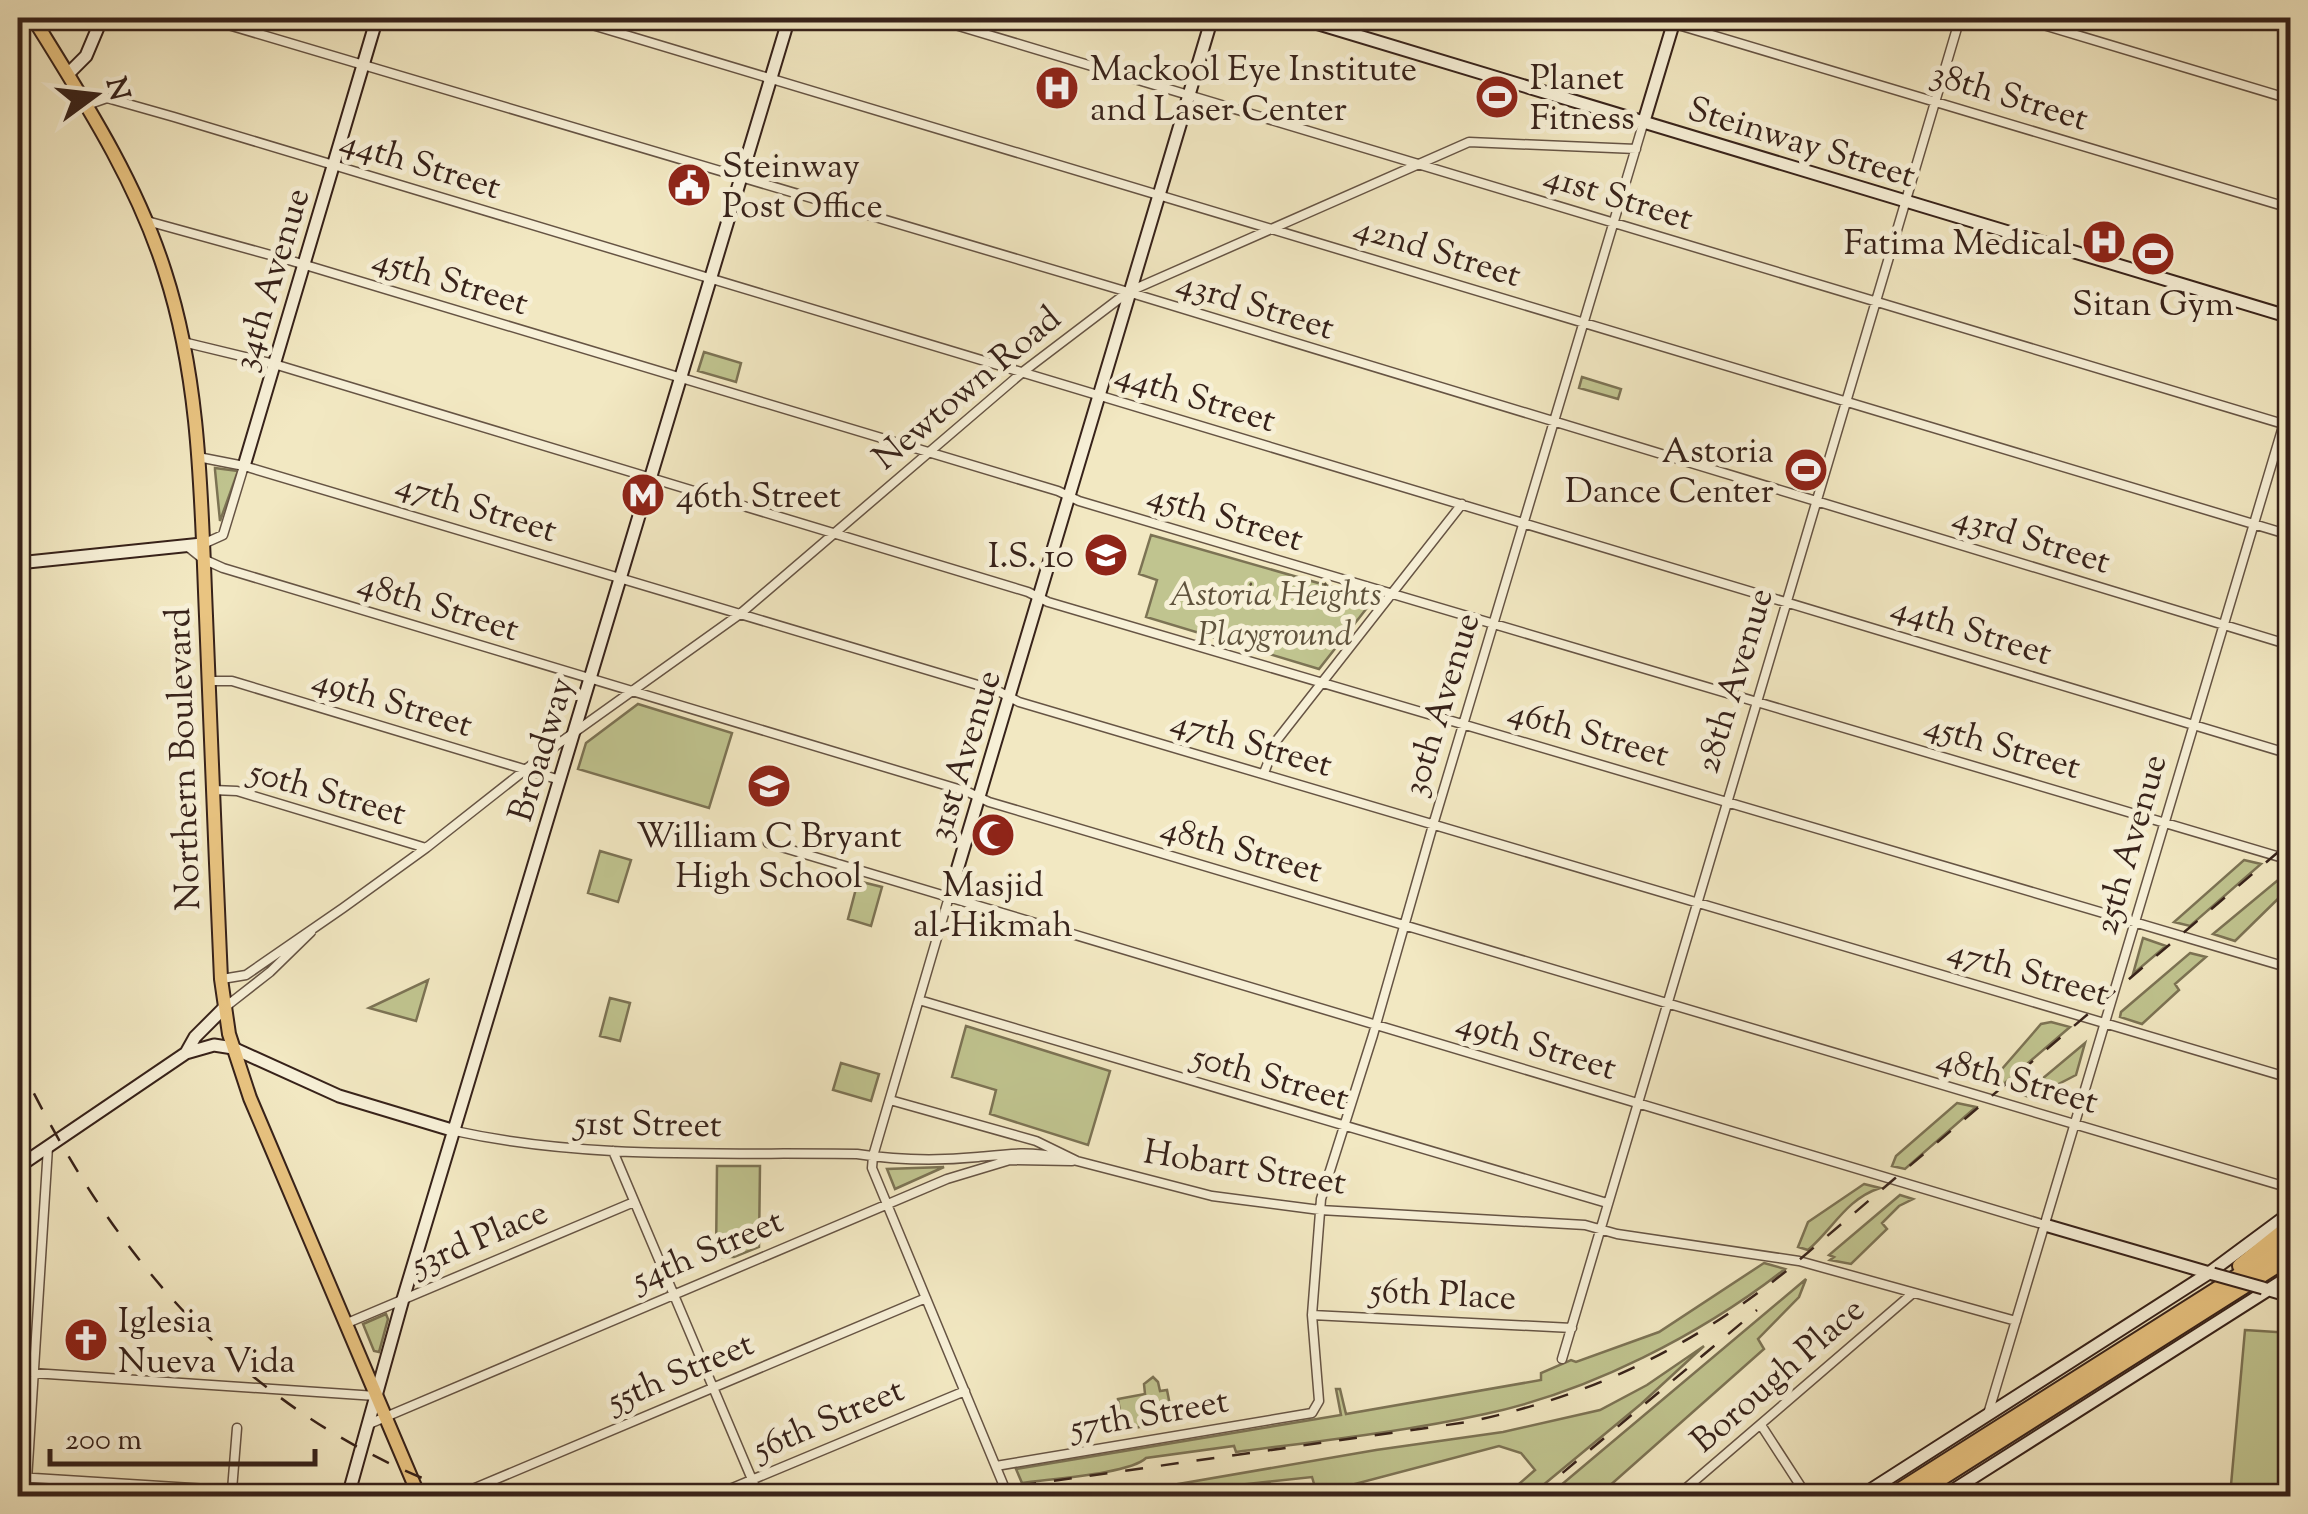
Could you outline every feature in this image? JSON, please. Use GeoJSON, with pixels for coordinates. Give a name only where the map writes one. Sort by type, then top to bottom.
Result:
{"type":"FeatureCollection","features":[{"type":"Feature","properties":{"kind":"highway"},"geometry":{"type":"LineString","coordinates":[[2031,1407],[2208,1289],[2290,1226]]}},
{"type":"Feature","properties":{"kind":"highway"},"geometry":{"type":"LineString","coordinates":[[1891,1496],[2290,1243]]}},
{"type":"Feature","properties":{"kind":"highway"},"geometry":{"type":"LineString","coordinates":[[1913,1496],[2290,1257]]}},
{"type":"Feature","properties":{"kind":"main road","name":"Northern Boulevard"},"geometry":{"type":"LineString","coordinates":[[33,18],[116,156],[147,221],[184,342],[198,457],[221,979],[233,1048],[250,1098],[419,1496]]}},
{"type":"Feature","properties":{"kind":"street"},"geometry":{"type":"LineString","coordinates":[[68,74],[86,56],[102,18]]}},
{"type":"Feature","properties":{"kind":"street","name":"43rd Street"},"geometry":{"type":"LineString","coordinates":[[206,18],[1128,292],[2290,645]]}},
{"type":"Feature","properties":{"kind":"street","name":"34th Avenue"},"geometry":{"type":"LineString","coordinates":[[202,544],[223,536],[377,18]]}},
{"type":"Feature","properties":{"kind":"street","name":"42nd Street"},"geometry":{"type":"LineString","coordinates":[[569,18],[2290,536]]}},
{"type":"Feature","properties":{"kind":"street","name":"Broadway"},"geometry":{"type":"LineString","coordinates":[[348,1496],[403,1299],[788,18]]}},
{"type":"Feature","properties":{"kind":"street","name":"41st Street"},"geometry":{"type":"LineString","coordinates":[[932,18],[2287,425]]}},
{"type":"Feature","properties":{"kind":"street","name":"31st Avenue"},"geometry":{"type":"LineString","coordinates":[[873,1156],[1212,18]]}},
{"type":"Feature","properties":{"kind":"street","name":"Steinway Street"},"geometry":{"type":"LineString","coordinates":[[1298,18],[2290,316]]}},
{"type":"Feature","properties":{"kind":"street","name":"38th Street"},"geometry":{"type":"LineString","coordinates":[[1656,18],[1674,20],[2290,208]]}},
{"type":"Feature","properties":{"kind":"street","name":"28th Avenue"},"geometry":{"type":"LineString","coordinates":[[1562,1359],[1960,18]]}},
{"type":"Feature","properties":{"kind":"street"},"geometry":{"type":"LineString","coordinates":[[2020,18],[2290,98]]}},
{"type":"Feature","properties":{"kind":"street","name":"30th Avenue"},"geometry":{"type":"LineString","coordinates":[[1312,1413],[1319,1401],[1312,1316],[1320,1210],[1674,20]]}},
{"type":"Feature","properties":{"kind":"street","name":"44th Street"},"geometry":{"type":"LineString","coordinates":[[86,105],[103,98],[114,100],[2290,754]]}},
{"type":"Feature","properties":{"kind":"street","name":"Newtown Road"},"geometry":{"type":"LineString","coordinates":[[221,979],[246,975],[426,848],[740,614],[1024,371],[1128,292],[1468,142],[1636,149]]}},
{"type":"Feature","properties":{"kind":"street","name":"45th Street"},"geometry":{"type":"LineString","coordinates":[[147,221],[304,264],[1393,594],[2290,860]]}},
{"type":"Feature","properties":{"kind":"street","name":"46th Street"},"geometry":{"type":"LineString","coordinates":[[184,342],[274,364],[1038,597],[2290,968]]}},
{"type":"Feature","properties":{"kind":"street","name":"25th Avenue"},"geometry":{"type":"LineString","coordinates":[[1987,1416],[2252,524],[2287,425],[2290,403]]}},
{"type":"Feature","properties":{"kind":"street","name":"47th Street"},"geometry":{"type":"LineString","coordinates":[[198,457],[244,466],[1432,825],[2290,1078]]}},
{"type":"Feature","properties":{"kind":"street"},"geometry":{"type":"LineString","coordinates":[[1264,774],[1277,740],[1462,504]]}},
{"type":"Feature","properties":{"kind":"street"},"geometry":{"type":"LineString","coordinates":[[18,563],[202,544]]}},
{"type":"Feature","properties":{"kind":"street","name":"48th Street"},"geometry":{"type":"LineString","coordinates":[[186,545],[222,568],[2290,1188]]}},
{"type":"Feature","properties":{"kind":"street","name":"49th Street"},"geometry":{"type":"LineString","coordinates":[[209,681],[232,681],[560,780]]}},
{"type":"Feature","properties":{"kind":"street","name":"50th Street"},"geometry":{"type":"LineString","coordinates":[[214,790],[237,792],[426,848]]}},
{"type":"Feature","properties":{"kind":"street","name":"49th Street"},"geometry":{"type":"LineString","coordinates":[[768,843],[2290,1296]]}},
{"type":"Feature","properties":{"kind":"street","name":"Newtown Road"},"geometry":{"type":"LineString","coordinates":[[224,1008],[270,972],[316,925]]}},
{"type":"Feature","properties":{"kind":"street","name":"50th Street"},"geometry":{"type":"LineString","coordinates":[[920,1000],[1607,1203]]}},
{"type":"Feature","properties":{"kind":"street"},"geometry":{"type":"LineString","coordinates":[[186,1053],[195,1037],[224,1008]]}},
{"type":"Feature","properties":{"kind":"street"},"geometry":{"type":"LineString","coordinates":[[18,1167],[186,1053],[214,1045],[233,1048]]}},
{"type":"Feature","properties":{"kind":"street","name":"51st Street"},"geometry":{"type":"LineString","coordinates":[[233,1048],[350,1100],[510,1143],[613,1152],[962,1157],[1030,1152],[1077,1161]]}},
{"type":"Feature","properties":{"kind":"street","name":"Hobart Street"},"geometry":{"type":"LineString","coordinates":[[890,1100],[1036,1141],[1077,1161],[1174,1188],[1320,1210],[1578,1224],[1601,1229]]}},
{"type":"Feature","properties":{"kind":"street"},"geometry":{"type":"LineString","coordinates":[[26,1496],[22,1477],[34,1373],[48,1146]]}},
{"type":"Feature","properties":{"kind":"street"},"geometry":{"type":"LineString","coordinates":[[613,1152],[759,1496]]}},
{"type":"Feature","properties":{"kind":"street"},"geometry":{"type":"LineString","coordinates":[[873,1156],[872,1168],[886,1204],[1008,1496]]}},
{"type":"Feature","properties":{"kind":"street","name":"54th Street"},"geometry":{"type":"LineString","coordinates":[[368,1424],[982,1166],[1010,1160],[1077,1161]]}},
{"type":"Feature","properties":{"kind":"street","name":"53rd Place"},"geometry":{"type":"LineString","coordinates":[[345,1324],[634,1202]]}},
{"type":"Feature","properties":{"kind":"street"},"geometry":{"type":"LineString","coordinates":[[1861,1496],[2211,1273],[2290,1213]]}},
{"type":"Feature","properties":{"kind":"street"},"geometry":{"type":"LineString","coordinates":[[1601,1229],[1799,1261],[2016,1321]]}},
{"type":"Feature","properties":{"kind":"street"},"geometry":{"type":"LineString","coordinates":[[1944,1496],[2290,1276]]}},
{"type":"Feature","properties":{"kind":"street","name":"Borough Place"},"geometry":{"type":"LineString","coordinates":[[1678,1496],[1913,1293]]}},
{"type":"Feature","properties":{"kind":"street","name":"55th Street"},"geometry":{"type":"LineString","coordinates":[[456,1496],[926,1298]]}},
{"type":"Feature","properties":{"kind":"street","name":"56th Place"},"geometry":{"type":"LineString","coordinates":[[1312,1316],[1572,1328]]}},
{"type":"Feature","properties":{"kind":"street"},"geometry":{"type":"LineString","coordinates":[[18,1372],[376,1396]]}},
{"type":"Feature","properties":{"kind":"street","name":"56th Street"},"geometry":{"type":"LineString","coordinates":[[713,1496],[965,1391]]}},
{"type":"Feature","properties":{"kind":"street","name":"57th Street"},"geometry":{"type":"LineString","coordinates":[[996,1466],[1312,1413]]}},
{"type":"Feature","properties":{"kind":"street"},"geometry":{"type":"LineString","coordinates":[[1761,1425],[1807,1496]]}},
{"type":"Feature","properties":{"kind":"street"},"geometry":{"type":"LineString","coordinates":[[232,1490],[237,1428]]}},
{"type":"Feature","properties":{"kind":"street"},"geometry":{"type":"LineString","coordinates":[[22,1477],[317,1496]]}},
{"type":"Feature","properties":{"kind":"green space"},"geometry":{"type":"Polygon","coordinates":[[[704,352],[741,363],[736,382],[698,371],[704,352]]]}},
{"type":"Feature","properties":{"kind":"green space"},"geometry":{"type":"Polygon","coordinates":[[[1582,377],[1621,389],[1618,399],[1579,388],[1582,377]]]}},
{"type":"Feature","properties":{"kind":"green space"},"geometry":{"type":"Polygon","coordinates":[[[215,470],[238,471],[220,521],[215,470]]]}},
{"type":"Feature","properties":{"kind":"green space","name":"Astoria Heights Playground"},"geometry":{"type":"Polygon","coordinates":[[[1151,535],[1374,599],[1319,669],[1146,617],[1157,580],[1139,574],[1151,535]]]}},
{"type":"Feature","properties":{"kind":"green space"},"geometry":{"type":"Polygon","coordinates":[[[638,704],[732,733],[709,808],[578,769],[586,743],[638,704]]]}},
{"type":"Feature","properties":{"kind":"green space"},"geometry":{"type":"Polygon","coordinates":[[[600,851],[631,860],[618,902],[588,893],[600,851]]]}},
{"type":"Feature","properties":{"kind":"green space"},"geometry":{"type":"Polygon","coordinates":[[[2244,860],[2261,864],[2190,926],[2174,922],[2244,860]]]}},
{"type":"Feature","properties":{"kind":"green space"},"geometry":{"type":"Polygon","coordinates":[[[2284,875],[2289,882],[2285,892],[2235,941],[2213,934],[2284,875]]]}},
{"type":"Feature","properties":{"kind":"green space"},"geometry":{"type":"Polygon","coordinates":[[[858,881],[882,887],[871,926],[848,919],[858,881]]]}},
{"type":"Feature","properties":{"kind":"green space"},"geometry":{"type":"Polygon","coordinates":[[[2143,938],[2166,946],[2133,974],[2143,938]]]}},
{"type":"Feature","properties":{"kind":"green space"},"geometry":{"type":"Polygon","coordinates":[[[2190,953],[2206,957],[2175,984],[2179,990],[2142,1024],[2120,1017],[2121,1012],[2190,953]]]}},
{"type":"Feature","properties":{"kind":"green space"},"geometry":{"type":"Polygon","coordinates":[[[428,980],[416,1021],[369,1008],[428,980]]]}},
{"type":"Feature","properties":{"kind":"green space"},"geometry":{"type":"Polygon","coordinates":[[[610,998],[630,1003],[620,1041],[600,1036],[610,998]]]}},
{"type":"Feature","properties":{"kind":"green space"},"geometry":{"type":"Polygon","coordinates":[[[2051,1022],[2070,1027],[1999,1088],[1988,1085],[2041,1024],[2051,1022]]]}},
{"type":"Feature","properties":{"kind":"green space"},"geometry":{"type":"Polygon","coordinates":[[[966,1026],[1110,1071],[1088,1145],[990,1114],[996,1090],[952,1077],[966,1026]]]}},
{"type":"Feature","properties":{"kind":"green space"},"geometry":{"type":"Polygon","coordinates":[[[2085,1043],[2076,1075],[2049,1089],[2039,1100],[2023,1095],[2085,1043]]]}},
{"type":"Feature","properties":{"kind":"green space"},"geometry":{"type":"Polygon","coordinates":[[[841,1063],[879,1074],[871,1101],[833,1090],[841,1063]]]}},
{"type":"Feature","properties":{"kind":"green space"},"geometry":{"type":"Polygon","coordinates":[[[1957,1103],[1976,1107],[1905,1169],[1892,1166],[1896,1156],[1957,1103]]]}},
{"type":"Feature","properties":{"kind":"green space"},"geometry":{"type":"Polygon","coordinates":[[[717,1166],[760,1166],[759,1247],[734,1257],[716,1257],[717,1166]]]}},
{"type":"Feature","properties":{"kind":"green space"},"geometry":{"type":"Polygon","coordinates":[[[944,1167],[895,1189],[887,1169],[944,1167]]]}},
{"type":"Feature","properties":{"kind":"green space"},"geometry":{"type":"Polygon","coordinates":[[[1864,1184],[1880,1188],[1858,1199],[1808,1250],[1798,1247],[1808,1222],[1864,1184]]]}},
{"type":"Feature","properties":{"kind":"green space"},"geometry":{"type":"Polygon","coordinates":[[[1900,1195],[1913,1199],[1899,1206],[1882,1223],[1887,1229],[1851,1264],[1830,1260],[1834,1257],[1829,1255],[1900,1195]]]}},
{"type":"Feature","properties":{"kind":"green space"},"geometry":{"type":"Polygon","coordinates":[[[1764,1263],[1785,1269],[1681,1338],[1604,1376],[1524,1404],[1361,1436],[1236,1452],[1234,1446],[1146,1458],[1123,1468],[1068,1478],[1022,1483],[1016,1469],[1341,1415],[1336,1389],[1340,1389],[1346,1414],[1541,1380],[1541,1373],[1571,1360],[1576,1362],[1659,1332],[1764,1263]]]}},
{"type":"Feature","properties":{"kind":"green space"},"geometry":{"type":"Polygon","coordinates":[[[1806,1279],[1799,1297],[1758,1339],[1764,1349],[1598,1496],[1548,1496],[1806,1279]]]}},
{"type":"Feature","properties":{"kind":"green space"},"geometry":{"type":"Polygon","coordinates":[[[386,1314],[379,1352],[374,1351],[363,1324],[386,1314]]]}},
{"type":"Feature","properties":{"kind":"green space"},"geometry":{"type":"Polygon","coordinates":[[[2245,1330],[2290,1333],[2290,1496],[2230,1496],[2245,1330]]]}},
{"type":"Feature","properties":{"kind":"green space"},"geometry":{"type":"Polygon","coordinates":[[[1704,1346],[1530,1496],[1505,1496],[1535,1470],[1521,1453],[1499,1446],[1317,1494],[1312,1477],[1138,1496],[1027,1495],[1155,1488],[1503,1432],[1600,1410],[1647,1385],[1704,1346]]]}},
{"type":"Feature","properties":{"kind":"green space"},"geometry":{"type":"Polygon","coordinates":[[[1153,1377],[1160,1391],[1167,1390],[1173,1421],[1123,1430],[1118,1399],[1145,1394],[1144,1384],[1153,1377]]]}},
{"type":"Feature","properties":{"kind":"railway"},"geometry":{"type":"LineString","coordinates":[[947,1496],[1468,1422],[1556,1399],[1636,1366],[1711,1325],[1785,1272],[2290,842]]}},
{"type":"Feature","properties":{"kind":"railway"},"geometry":{"type":"LineString","coordinates":[[18,1061],[56,1135],[99,1204],[146,1268],[199,1327],[257,1380],[321,1426],[392,1465],[470,1496]]}},
{"type":"Feature","properties":{"kind":"railway"},"geometry":{"type":"LineString","coordinates":[[1535,1496],[1757,1310]]}},
{"type":"Feature","properties":{"kind":"place","name":"Mackool Eye Institute and Laser Center"},"geometry":{"type":"Point","coordinates":[1057,88]}},
{"type":"Feature","properties":{"kind":"place","name":"Planet Fitness"},"geometry":{"type":"Point","coordinates":[1497,97]}},
{"type":"Feature","properties":{"kind":"place","name":"Steinway Post Office"},"geometry":{"type":"Point","coordinates":[689,185]}},
{"type":"Feature","properties":{"kind":"place","name":"Fatima Medical"},"geometry":{"type":"Point","coordinates":[2104,242]}},
{"type":"Feature","properties":{"kind":"place","name":"Sitan Gym"},"geometry":{"type":"Point","coordinates":[2153,254]}},
{"type":"Feature","properties":{"kind":"place","name":"Astoria Dance Center"},"geometry":{"type":"Point","coordinates":[1806,470]}},
{"type":"Feature","properties":{"kind":"place","name":"46th Street"},"geometry":{"type":"Point","coordinates":[643,495]}},
{"type":"Feature","properties":{"kind":"place","name":"I.S. 10"},"geometry":{"type":"Point","coordinates":[1106,555]}},
{"type":"Feature","properties":{"kind":"place","name":"William C Bryant High School"},"geometry":{"type":"Point","coordinates":[769,786]}},
{"type":"Feature","properties":{"kind":"place","name":"Masjid al-Hikmah"},"geometry":{"type":"Point","coordinates":[993,835]}},
{"type":"Feature","properties":{"kind":"place","name":"Iglesia Nueva Vida"},"geometry":{"type":"Point","coordinates":[86,1340]}}]}
